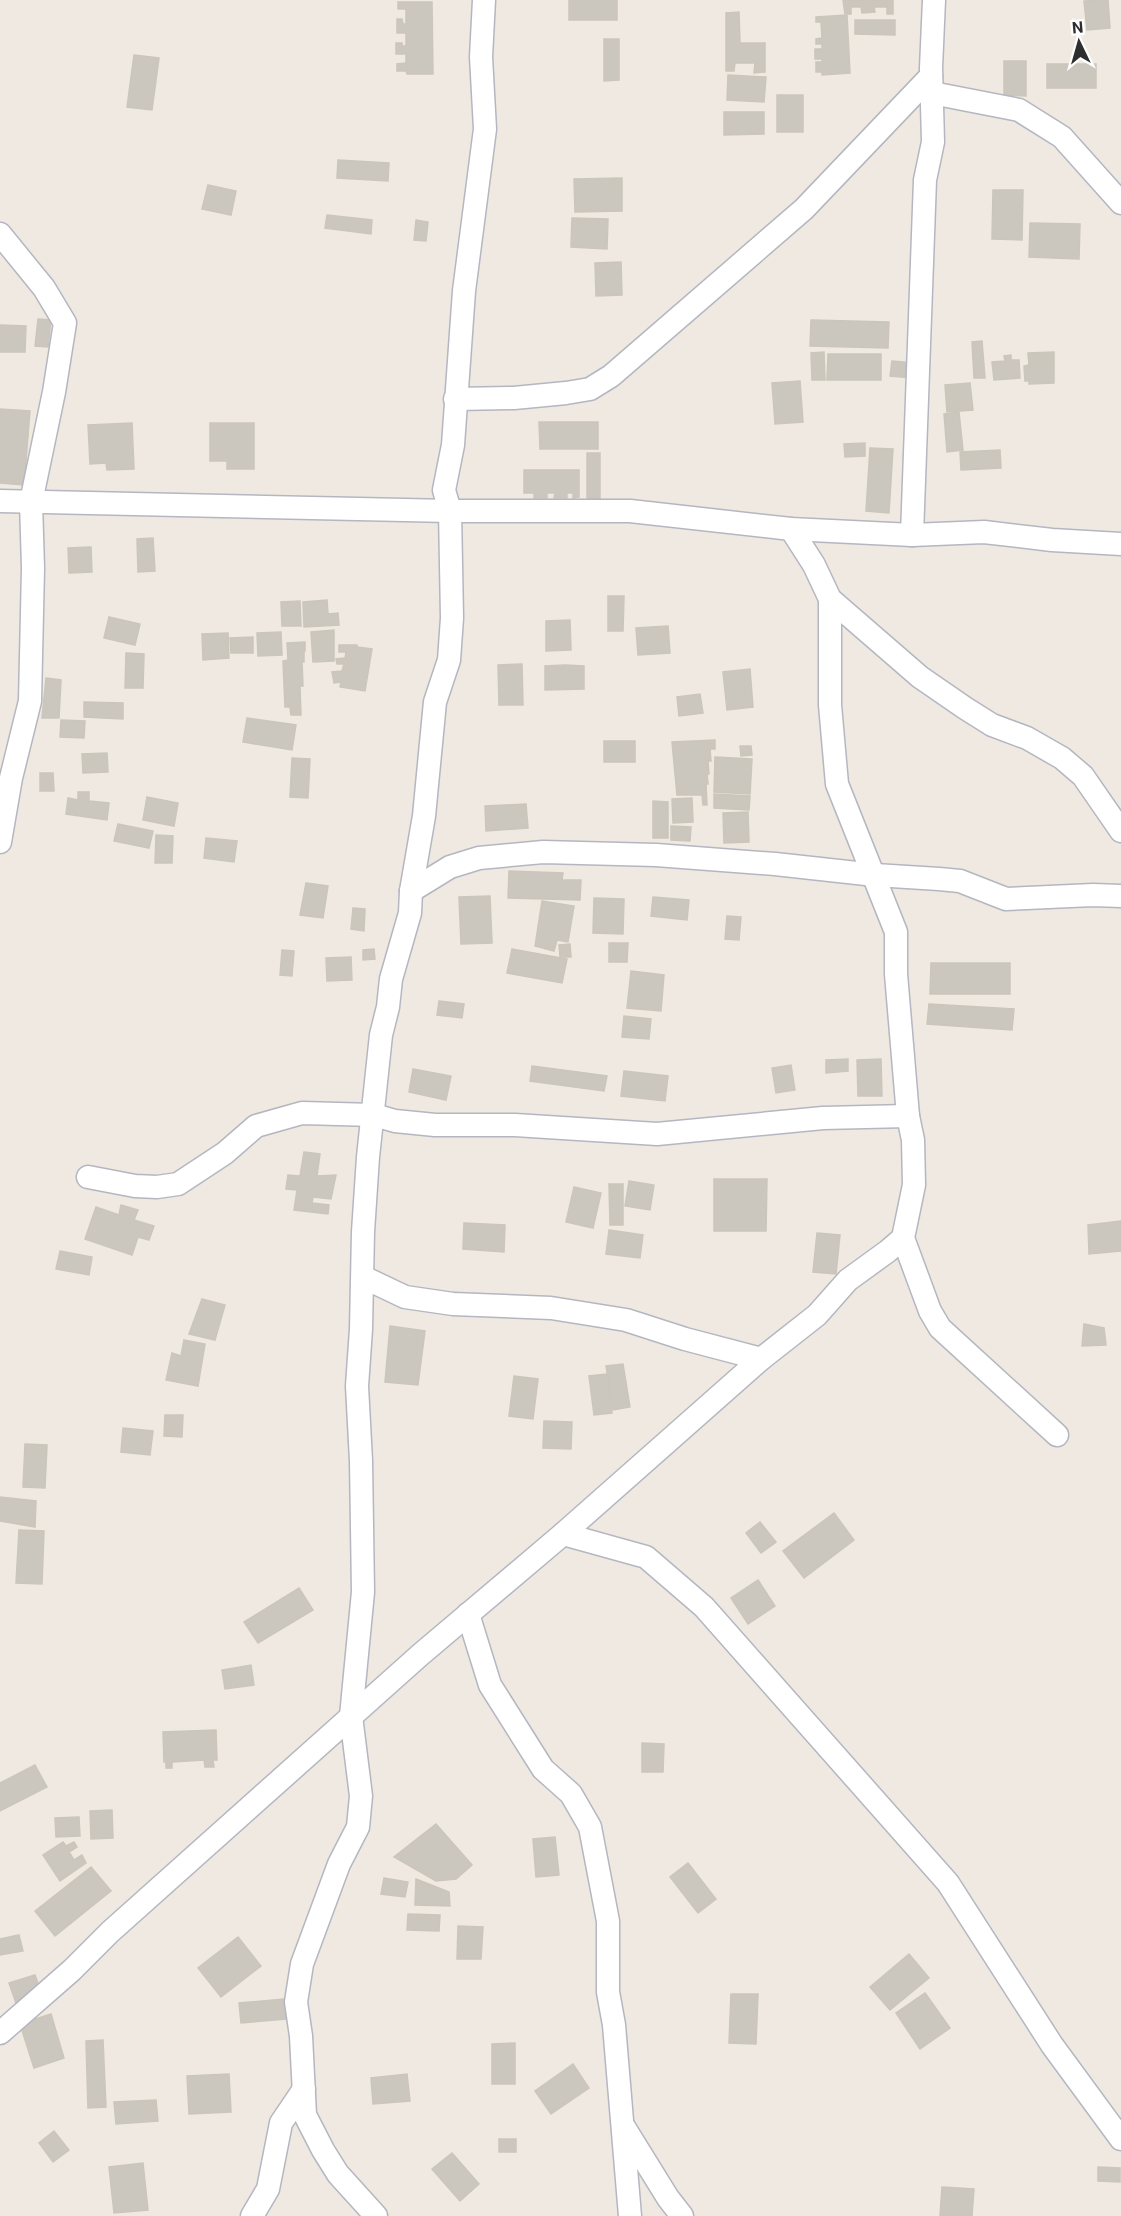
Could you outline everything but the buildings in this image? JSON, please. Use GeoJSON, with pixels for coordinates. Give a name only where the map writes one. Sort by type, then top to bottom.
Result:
{"type":"FeatureCollection","features":[{"type":"Feature","properties":{"kind":"street"},"geometry":{"type":"LineString","coordinates":[[376,2216],[338,2174],[305,2115],[301,2036],[296,2002],[302,1964],[339,1864],[358,1827],[361,1796],[351,1716],[363,1592],[361,1461],[357,1386],[365,1199],[381,1035],[388,1007],[391,979],[410,913],[411,891],[424,816],[435,702],[449,660],[452,618],[450,511],[444,490],[453,445],[465,283],[485,129],[481,57],[484,0]]}},
{"type":"Feature","properties":{"kind":"street"},"geometry":{"type":"LineString","coordinates":[[912,535],[925,180],[933,142],[931,85],[934,0]]}},
{"type":"Feature","properties":{"kind":"street"},"geometry":{"type":"LineString","coordinates":[[456,399],[514,398],[566,393],[590,389],[611,376],[804,208],[931,85]]}},
{"type":"Feature","properties":{"kind":"street"},"geometry":{"type":"LineString","coordinates":[[931,85],[1019,110],[1062,137],[1121,203]]}},
{"type":"Feature","properties":{"kind":"street"},"geometry":{"type":"LineString","coordinates":[[0,234],[44,288],[65,323],[54,392],[31,502],[33,568],[30,701],[11,778],[0,842]]}},
{"type":"Feature","properties":{"kind":"street"},"geometry":{"type":"LineString","coordinates":[[0,501],[450,511],[630,511],[791,529],[912,535],[984,532],[1052,540],[1121,544]]}},
{"type":"Feature","properties":{"kind":"street"},"geometry":{"type":"LineString","coordinates":[[791,529],[814,565],[830,599],[920,677],[965,708],[992,725],[1027,738],[1062,758],[1083,776],[1121,831]]}},
{"type":"Feature","properties":{"kind":"street"},"geometry":{"type":"LineString","coordinates":[[830,599],[830,705],[837,783],[896,932],[896,974],[908,1116],[913,1140],[914,1185],[903,1238],[930,1311],[940,1328],[1058,1435]]}},
{"type":"Feature","properties":{"kind":"street"},"geometry":{"type":"LineString","coordinates":[[411,891],[450,867],[479,858],[543,852],[656,855],[960,881],[1006,898],[1121,896]]}},
{"type":"Feature","properties":{"kind":"street"},"geometry":{"type":"LineString","coordinates":[[88,1177],[135,1186],[158,1187],[178,1184],[225,1153],[256,1126],[302,1113],[374,1115],[435,1125],[515,1125],[657,1134],[823,1118],[908,1116]]}},
{"type":"Feature","properties":{"kind":"street"},"geometry":{"type":"LineString","coordinates":[[0,2033],[351,1716],[563,1534],[761,1359],[817,1315],[848,1280],[903,1238]]}},
{"type":"Feature","properties":{"kind":"street"},"geometry":{"type":"LineString","coordinates":[[363,1277],[405,1297],[453,1304],[551,1308],[626,1320],[685,1339],[761,1359]]}},
{"type":"Feature","properties":{"kind":"street"},"geometry":{"type":"LineString","coordinates":[[563,1534],[646,1557],[704,1607],[948,1883],[1052,2044],[1121,2139]]}},
{"type":"Feature","properties":{"kind":"street"},"geometry":{"type":"LineString","coordinates":[[468,1614],[490,1685],[543,1769],[571,1794],[590,1827],[608,1921],[608,1992],[615,2025],[630,2216]]}},
{"type":"Feature","properties":{"kind":"street"},"geometry":{"type":"LineString","coordinates":[[252,2216],[258,2210],[268,2189],[281,2123],[304,2089]]}},
{"type":"Feature","properties":{"kind":"street"},"geometry":{"type":"LineString","coordinates":[[623,2126],[668,2198],[682,2216]]}}]}
